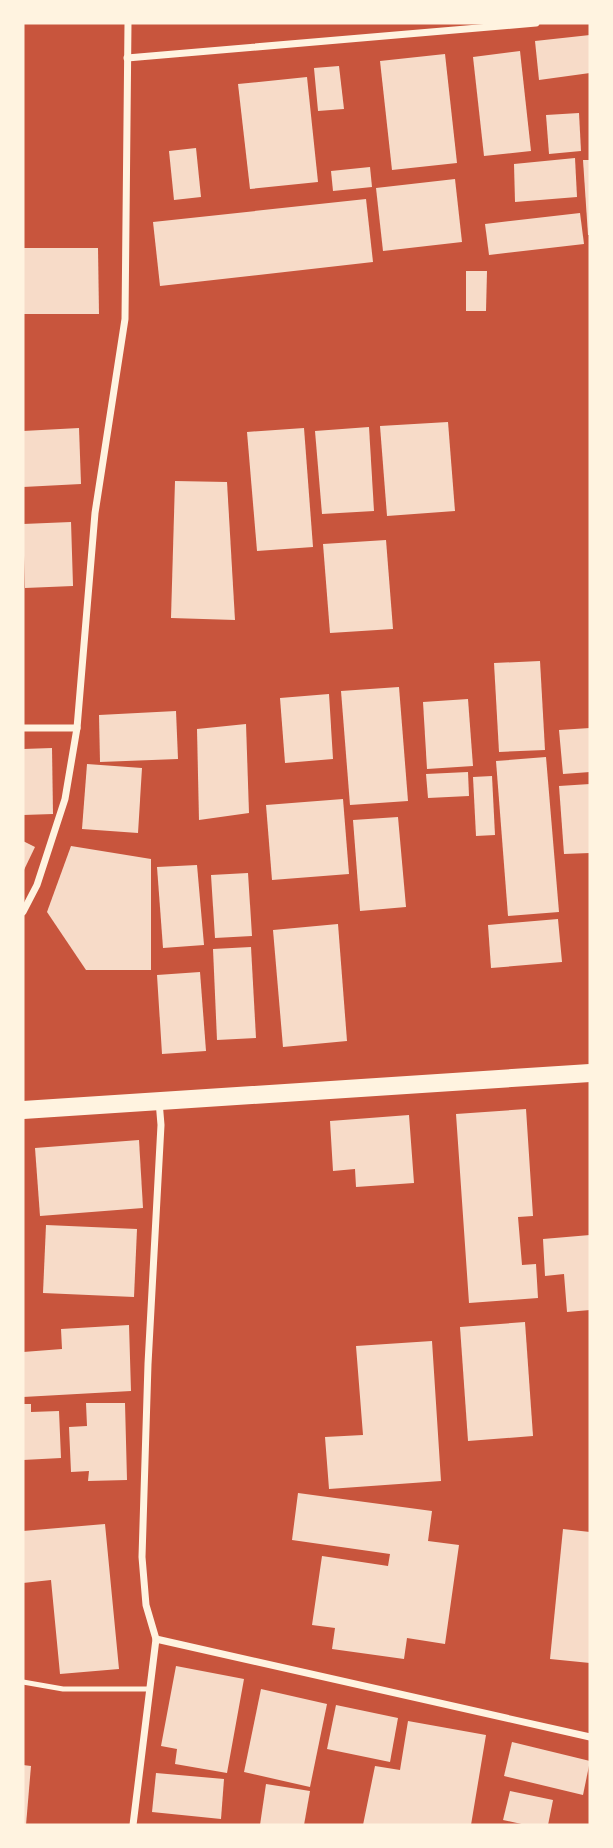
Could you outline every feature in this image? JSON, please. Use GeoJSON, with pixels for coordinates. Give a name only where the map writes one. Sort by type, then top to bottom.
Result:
{"type":"FeatureCollection","features":[{"type":"Feature","properties":{"kind":"main road"},"geometry":{"type":"LineString","coordinates":[[23,1110],[590,1073]]}},
{"type":"Feature","properties":{"kind":"street"},"geometry":{"type":"LineString","coordinates":[[23,912],[37,884],[65,799],[77,727],[95,513],[125,319],[128,23]]}},
{"type":"Feature","properties":{"kind":"street"},"geometry":{"type":"LineString","coordinates":[[127,58],[536,23]]}},
{"type":"Feature","properties":{"kind":"street"},"geometry":{"type":"LineString","coordinates":[[23,728],[77,727]]}},
{"type":"Feature","properties":{"kind":"street"},"geometry":{"type":"LineString","coordinates":[[134,1825],[156,1639],[146,1605],[142,1557],[159,1100]]}},
{"type":"Feature","properties":{"kind":"street"},"geometry":{"type":"LineString","coordinates":[[156,1639],[590,1737]]}},
{"type":"Feature","properties":{"kind":"lane"},"geometry":{"type":"LineString","coordinates":[[23,1682],[63,1689],[150,1689]]}},
{"type":"Feature","properties":{"kind":"building"},"geometry":{"type":"Polygon","coordinates":[[[590,35],[590,73],[539,80],[535,41],[590,35]]]}},
{"type":"Feature","properties":{"kind":"building"},"geometry":{"type":"Polygon","coordinates":[[[520,51],[531,151],[484,156],[473,57],[520,51]]]}},
{"type":"Feature","properties":{"kind":"building"},"geometry":{"type":"Polygon","coordinates":[[[445,54],[457,163],[392,170],[380,61],[445,54]]]}},
{"type":"Feature","properties":{"kind":"building"},"geometry":{"type":"Polygon","coordinates":[[[339,66],[344,109],[318,111],[314,68],[339,66]]]}},
{"type":"Feature","properties":{"kind":"building"},"geometry":{"type":"Polygon","coordinates":[[[307,77],[318,182],[250,189],[238,84],[307,77]]]}},
{"type":"Feature","properties":{"kind":"building"},"geometry":{"type":"Polygon","coordinates":[[[579,113],[581,151],[549,154],[546,115],[579,113]]]}},
{"type":"Feature","properties":{"kind":"building"},"geometry":{"type":"Polygon","coordinates":[[[196,148],[201,197],[174,200],[169,151],[196,148]]]}},
{"type":"Feature","properties":{"kind":"building"},"geometry":{"type":"Polygon","coordinates":[[[575,158],[577,197],[515,202],[514,164],[575,158]]]}},
{"type":"Feature","properties":{"kind":"building"},"geometry":{"type":"Polygon","coordinates":[[[583,160],[590,160],[590,235],[588,235],[583,160]]]}},
{"type":"Feature","properties":{"kind":"building"},"geometry":{"type":"Polygon","coordinates":[[[370,167],[372,187],[333,191],[331,171],[370,167]]]}},
{"type":"Feature","properties":{"kind":"building"},"geometry":{"type":"Polygon","coordinates":[[[455,179],[462,242],[383,251],[376,188],[455,179]]]}},
{"type":"Feature","properties":{"kind":"building"},"geometry":{"type":"Polygon","coordinates":[[[366,199],[373,262],[160,286],[153,222],[366,199]]]}},
{"type":"Feature","properties":{"kind":"building"},"geometry":{"type":"Polygon","coordinates":[[[580,213],[584,244],[489,255],[485,224],[580,213]]]}},
{"type":"Feature","properties":{"kind":"building"},"geometry":{"type":"Polygon","coordinates":[[[23,248],[98,248],[99,314],[23,314],[23,248]]]}},
{"type":"Feature","properties":{"kind":"building"},"geometry":{"type":"Polygon","coordinates":[[[466,271],[487,271],[486,311],[466,311],[466,271]]]}},
{"type":"Feature","properties":{"kind":"building"},"geometry":{"type":"Polygon","coordinates":[[[448,422],[455,511],[387,516],[380,426],[448,422]]]}},
{"type":"Feature","properties":{"kind":"building"},"geometry":{"type":"Polygon","coordinates":[[[369,427],[374,511],[322,514],[315,431],[369,427]]]}},
{"type":"Feature","properties":{"kind":"building"},"geometry":{"type":"Polygon","coordinates":[[[79,428],[81,484],[23,487],[23,431],[79,428]]]}},
{"type":"Feature","properties":{"kind":"building"},"geometry":{"type":"Polygon","coordinates":[[[304,428],[313,547],[257,551],[247,432],[304,428]]]}},
{"type":"Feature","properties":{"kind":"building"},"geometry":{"type":"Polygon","coordinates":[[[175,481],[227,482],[235,620],[171,618],[175,481]]]}},
{"type":"Feature","properties":{"kind":"building"},"geometry":{"type":"Polygon","coordinates":[[[71,522],[73,586],[25,588],[23,524],[71,522]]]}},
{"type":"Feature","properties":{"kind":"building"},"geometry":{"type":"Polygon","coordinates":[[[386,540],[393,629],[330,633],[323,544],[386,540]]]}},
{"type":"Feature","properties":{"kind":"building"},"geometry":{"type":"Polygon","coordinates":[[[540,661],[545,750],[499,752],[494,663],[540,661]]]}},
{"type":"Feature","properties":{"kind":"building"},"geometry":{"type":"Polygon","coordinates":[[[399,687],[408,801],[350,805],[341,691],[399,687]]]}},
{"type":"Feature","properties":{"kind":"building"},"geometry":{"type":"Polygon","coordinates":[[[329,694],[333,759],[285,763],[280,698],[329,694]]]}},
{"type":"Feature","properties":{"kind":"building"},"geometry":{"type":"Polygon","coordinates":[[[468,699],[473,766],[427,769],[423,702],[468,699]]]}},
{"type":"Feature","properties":{"kind":"building"},"geometry":{"type":"Polygon","coordinates":[[[176,711],[178,759],[100,762],[99,715],[176,711]]]}},
{"type":"Feature","properties":{"kind":"building"},"geometry":{"type":"Polygon","coordinates":[[[246,724],[249,813],[199,820],[197,729],[246,724]]]}},
{"type":"Feature","properties":{"kind":"building"},"geometry":{"type":"Polygon","coordinates":[[[590,728],[590,772],[563,774],[559,730],[590,728]]]}},
{"type":"Feature","properties":{"kind":"building"},"geometry":{"type":"Polygon","coordinates":[[[52,748],[53,814],[23,815],[23,749],[52,748]]]}},
{"type":"Feature","properties":{"kind":"building"},"geometry":{"type":"Polygon","coordinates":[[[546,757],[559,912],[508,916],[496,761],[546,757]]]}},
{"type":"Feature","properties":{"kind":"building"},"geometry":{"type":"Polygon","coordinates":[[[87,764],[142,768],[138,833],[82,829],[87,764]]]}},
{"type":"Feature","properties":{"kind":"building"},"geometry":{"type":"Polygon","coordinates":[[[468,772],[469,796],[428,798],[426,774],[468,772]]]}},
{"type":"Feature","properties":{"kind":"building"},"geometry":{"type":"Polygon","coordinates":[[[492,776],[495,835],[476,836],[473,777],[492,776]]]}},
{"type":"Feature","properties":{"kind":"building"},"geometry":{"type":"Polygon","coordinates":[[[590,784],[590,853],[564,854],[559,786],[590,784]]]}},
{"type":"Feature","properties":{"kind":"building"},"geometry":{"type":"Polygon","coordinates":[[[343,799],[349,874],[272,880],[266,805],[343,799]]]}},
{"type":"Feature","properties":{"kind":"building"},"geometry":{"type":"Polygon","coordinates":[[[398,817],[406,907],[360,911],[353,820],[398,817]]]}},
{"type":"Feature","properties":{"kind":"building"},"geometry":{"type":"Polygon","coordinates":[[[23,841],[35,847],[23,872],[23,841]]]}},
{"type":"Feature","properties":{"kind":"building"},"geometry":{"type":"Polygon","coordinates":[[[71,846],[151,859],[151,970],[86,970],[47,912],[71,846]]]}},
{"type":"Feature","properties":{"kind":"building"},"geometry":{"type":"Polygon","coordinates":[[[197,865],[204,945],[163,948],[157,867],[197,865]]]}},
{"type":"Feature","properties":{"kind":"building"},"geometry":{"type":"Polygon","coordinates":[[[248,873],[252,936],[215,938],[211,875],[248,873]]]}},
{"type":"Feature","properties":{"kind":"building"},"geometry":{"type":"Polygon","coordinates":[[[558,919],[562,962],[491,968],[488,925],[558,919]]]}},
{"type":"Feature","properties":{"kind":"building"},"geometry":{"type":"Polygon","coordinates":[[[338,924],[347,1041],[283,1047],[273,930],[338,924]]]}},
{"type":"Feature","properties":{"kind":"building"},"geometry":{"type":"Polygon","coordinates":[[[251,947],[256,1038],[217,1040],[213,949],[251,947]]]}},
{"type":"Feature","properties":{"kind":"building"},"geometry":{"type":"Polygon","coordinates":[[[200,972],[206,1051],[162,1054],[157,975],[200,972]]]}},
{"type":"Feature","properties":{"kind":"building"},"geometry":{"type":"Polygon","coordinates":[[[526,1109],[533,1216],[518,1217],[522,1265],[536,1264],[538,1298],[469,1303],[456,1114],[526,1109]]]}},
{"type":"Feature","properties":{"kind":"building"},"geometry":{"type":"Polygon","coordinates":[[[409,1115],[414,1183],[356,1187],[355,1169],[333,1171],[330,1121],[409,1115]]]}},
{"type":"Feature","properties":{"kind":"building"},"geometry":{"type":"Polygon","coordinates":[[[139,1140],[143,1208],[40,1216],[35,1148],[139,1140]]]}},
{"type":"Feature","properties":{"kind":"building"},"geometry":{"type":"Polygon","coordinates":[[[46,1225],[137,1229],[134,1297],[43,1293],[46,1225]]]}},
{"type":"Feature","properties":{"kind":"building"},"geometry":{"type":"Polygon","coordinates":[[[590,1235],[590,1310],[567,1312],[564,1274],[545,1276],[543,1239],[590,1235]]]}},
{"type":"Feature","properties":{"kind":"building"},"geometry":{"type":"Polygon","coordinates":[[[525,1322],[533,1436],[468,1441],[460,1327],[525,1322]]]}},
{"type":"Feature","properties":{"kind":"building"},"geometry":{"type":"Polygon","coordinates":[[[129,1325],[131,1391],[23,1397],[23,1352],[62,1349],[61,1329],[129,1325]]]}},
{"type":"Feature","properties":{"kind":"building"},"geometry":{"type":"Polygon","coordinates":[[[432,1341],[441,1481],[329,1489],[325,1437],[363,1435],[356,1346],[432,1341]]]}},
{"type":"Feature","properties":{"kind":"building"},"geometry":{"type":"Polygon","coordinates":[[[86,1403],[125,1403],[127,1480],[88,1481],[89,1471],[71,1472],[69,1427],[87,1426],[86,1403]]]}},
{"type":"Feature","properties":{"kind":"building"},"geometry":{"type":"Polygon","coordinates":[[[23,1404],[31,1404],[31,1412],[59,1411],[61,1458],[23,1460],[23,1404]]]}},
{"type":"Feature","properties":{"kind":"building"},"geometry":{"type":"Polygon","coordinates":[[[298,1493],[432,1511],[428,1541],[459,1545],[445,1644],[407,1638],[404,1659],[332,1649],[335,1628],[312,1625],[322,1556],[388,1566],[390,1554],[292,1540],[298,1493]]]}},
{"type":"Feature","properties":{"kind":"building"},"geometry":{"type":"Polygon","coordinates":[[[105,1524],[119,1669],[60,1674],[51,1580],[23,1583],[23,1531],[105,1524]]]}},
{"type":"Feature","properties":{"kind":"building"},"geometry":{"type":"Polygon","coordinates":[[[563,1529],[590,1532],[590,1663],[550,1659],[563,1529]]]}},
{"type":"Feature","properties":{"kind":"building"},"geometry":{"type":"Polygon","coordinates":[[[176,1666],[244,1679],[227,1773],[175,1764],[177,1749],[161,1746],[176,1666]]]}},
{"type":"Feature","properties":{"kind":"building"},"geometry":{"type":"Polygon","coordinates":[[[261,1689],[327,1704],[310,1787],[244,1772],[261,1689]]]}},
{"type":"Feature","properties":{"kind":"building"},"geometry":{"type":"Polygon","coordinates":[[[336,1705],[398,1718],[390,1762],[327,1749],[336,1705]]]}},
{"type":"Feature","properties":{"kind":"building"},"geometry":{"type":"Polygon","coordinates":[[[408,1721],[486,1735],[471,1825],[363,1825],[375,1766],[400,1770],[408,1721]]]}},
{"type":"Feature","properties":{"kind":"building"},"geometry":{"type":"Polygon","coordinates":[[[512,1742],[590,1761],[583,1795],[504,1776],[512,1742]]]}},
{"type":"Feature","properties":{"kind":"building"},"geometry":{"type":"Polygon","coordinates":[[[23,1765],[31,1766],[26,1825],[23,1825],[23,1765]]]}},
{"type":"Feature","properties":{"kind":"building"},"geometry":{"type":"Polygon","coordinates":[[[156,1773],[224,1779],[221,1819],[152,1812],[156,1773]]]}},
{"type":"Feature","properties":{"kind":"building"},"geometry":{"type":"Polygon","coordinates":[[[266,1784],[310,1791],[304,1825],[260,1825],[266,1784]]]}},
{"type":"Feature","properties":{"kind":"building"},"geometry":{"type":"Polygon","coordinates":[[[510,1791],[553,1800],[548,1825],[526,1825],[503,1820],[510,1791]]]}}]}
